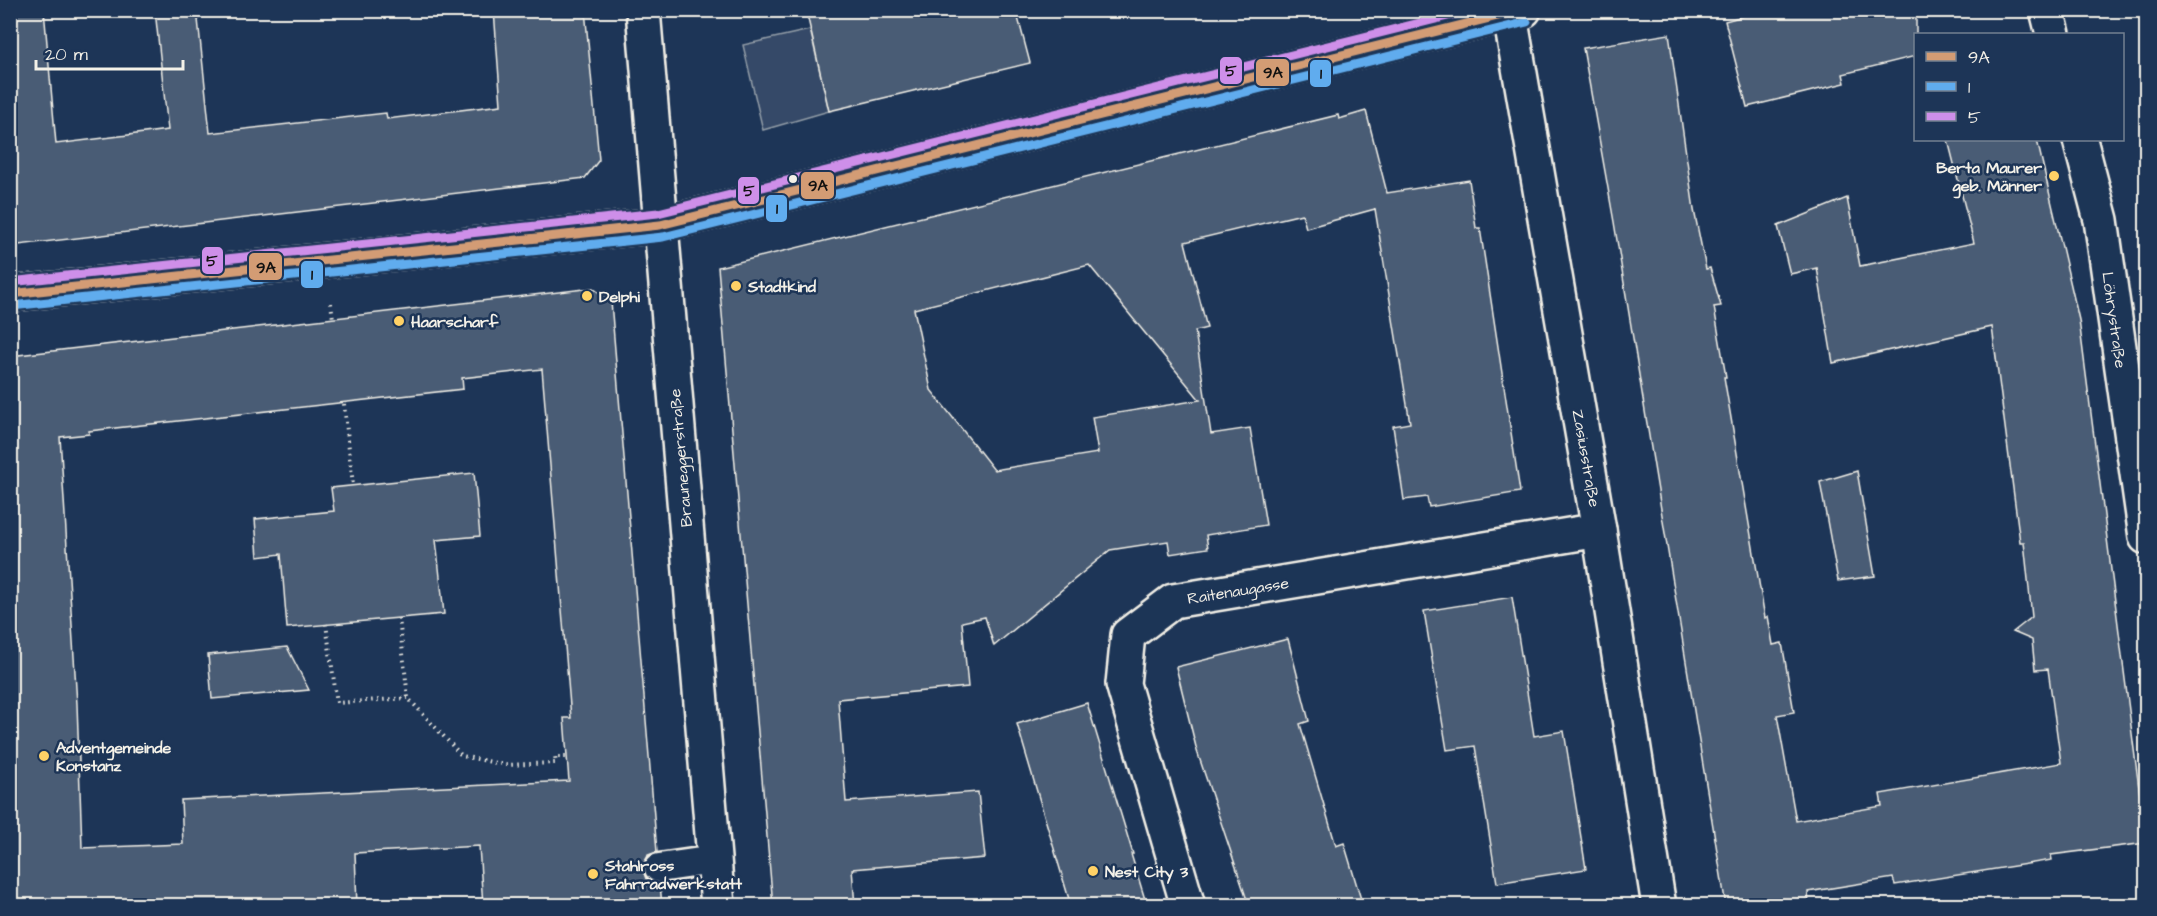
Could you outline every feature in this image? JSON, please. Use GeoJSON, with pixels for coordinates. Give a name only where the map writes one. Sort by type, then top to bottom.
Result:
{"type":"FeatureCollection","features":[{"type":"Feature","properties":{"kind":"street","name":"Brauneggerstraße"},"geometry":{"type":"LineString","coordinates":[[642,10],[718,906]]}},
{"type":"Feature","properties":{"kind":"street"},"geometry":{"type":"LineString","coordinates":[[2047,10],[2053,33]]}},
{"type":"Feature","properties":{"kind":"street"},"geometry":{"type":"LineString","coordinates":[[10,294],[660,225],[1514,12]]}},
{"type":"Feature","properties":{"kind":"street","name":"Zasiusstraße"},"geometry":{"type":"LineString","coordinates":[[1514,12],[1659,906]]}},
{"type":"Feature","properties":{"kind":"street","name":"Löhrystraße"},"geometry":{"type":"LineString","coordinates":[[2080,141],[2101,220],[2146,537]]}},
{"type":"Feature","properties":{"kind":"street","name":"Raitenaugasse"},"geometry":{"type":"LineString","coordinates":[[1188,906],[1123,684],[1128,635],[1173,601],[1599,530]]}},
{"type":"Feature","properties":{"kind":"lane"},"geometry":{"type":"LineString","coordinates":[[659,868],[714,860]]}},
{"type":"Feature","properties":{"kind":"path"},"geometry":{"type":"LineString","coordinates":[[344,404],[353,485]]}},
{"type":"Feature","properties":{"kind":"path"},"geometry":{"type":"LineString","coordinates":[[399,618],[408,698],[462,756],[506,765],[556,763],[555,757],[567,757]]}},
{"type":"Feature","properties":{"kind":"path"},"geometry":{"type":"LineString","coordinates":[[326,624],[337,703],[408,698]]}},
{"type":"Feature","properties":{"kind":"shaded area"},"geometry":{"type":"Polygon","coordinates":[[[810,30],[829,111],[763,130],[743,45],[810,30]]]}},
{"type":"Feature","properties":{"kind":"building"},"geometry":{"type":"Polygon","coordinates":[[[10,10],[44,10],[56,144],[168,130],[155,10],[197,10],[210,133],[386,113],[387,119],[501,105],[494,10],[585,10],[599,160],[585,178],[10,246],[10,10]]]}},
{"type":"Feature","properties":{"kind":"building"},"geometry":{"type":"Polygon","coordinates":[[[806,10],[1016,10],[1030,63],[829,111],[806,10]]]}},
{"type":"Feature","properties":{"kind":"building"},"geometry":{"type":"Polygon","coordinates":[[[1765,10],[1916,10],[1914,56],[1843,74],[1845,83],[1747,107],[1725,21],[1765,10]]]}},
{"type":"Feature","properties":{"kind":"building"},"geometry":{"type":"Polygon","coordinates":[[[1669,34],[1694,210],[1706,269],[1710,268],[1721,306],[1714,307],[1765,618],[1768,616],[1773,645],[1782,643],[1794,712],[1777,715],[1796,821],[1882,806],[1880,794],[2061,763],[2048,669],[2035,670],[2032,640],[2013,632],[2032,617],[2024,542],[2020,542],[1992,327],[1833,363],[1817,268],[1790,274],[1778,226],[1847,198],[1860,266],[1974,243],[1948,141],[2037,141],[2079,320],[2146,843],[2051,855],[2052,860],[1895,885],[1893,878],[1808,892],[1809,906],[1726,906],[1614,222],[1583,48],[1669,34]]]}},
{"type":"Feature","properties":{"kind":"building"},"geometry":{"type":"Polygon","coordinates":[[[1366,111],[1387,193],[1469,180],[1476,228],[1480,228],[1520,492],[1429,507],[1427,497],[1404,500],[1393,426],[1410,423],[1375,209],[1306,228],[1302,214],[1185,242],[1207,328],[1195,331],[1211,434],[1250,428],[1266,525],[1206,535],[1208,548],[1170,554],[1168,541],[1110,550],[994,646],[985,617],[962,622],[968,687],[838,699],[846,802],[978,792],[985,858],[852,869],[855,906],[773,906],[718,267],[1338,115],[1339,119],[1366,111]],[[1089,265],[914,309],[931,390],[994,470],[1098,453],[1092,417],[1200,400],[1089,265]]]}},
{"type":"Feature","properties":{"kind":"building"},"geometry":{"type":"Polygon","coordinates":[[[593,288],[611,302],[657,852],[648,855],[643,870],[646,879],[660,884],[662,906],[483,906],[479,846],[355,853],[357,906],[10,906],[10,356],[593,288]],[[542,369],[462,378],[463,389],[89,431],[89,434],[60,437],[77,704],[82,848],[183,844],[181,800],[569,781],[564,718],[571,718],[542,369]]]}},
{"type":"Feature","properties":{"kind":"building"},"geometry":{"type":"Polygon","coordinates":[[[1857,471],[1875,576],[1838,581],[1820,482],[1857,471]]]}},
{"type":"Feature","properties":{"kind":"building"},"geometry":{"type":"Polygon","coordinates":[[[474,473],[480,536],[436,540],[444,614],[287,628],[281,554],[258,557],[255,519],[334,511],[331,488],[474,473]]]}},
{"type":"Feature","properties":{"kind":"building"},"geometry":{"type":"Polygon","coordinates":[[[1512,597],[1534,736],[1564,731],[1586,869],[1497,883],[1475,746],[1447,750],[1424,611],[1512,597]]]}},
{"type":"Feature","properties":{"kind":"building"},"geometry":{"type":"Polygon","coordinates":[[[1288,639],[1309,721],[1300,724],[1336,846],[1344,843],[1363,906],[1249,906],[1197,751],[1176,667],[1288,639]]]}},
{"type":"Feature","properties":{"kind":"building"},"geometry":{"type":"Polygon","coordinates":[[[287,647],[309,690],[212,699],[208,655],[287,647]]]}},
{"type":"Feature","properties":{"kind":"building"},"geometry":{"type":"Polygon","coordinates":[[[1087,703],[1147,906],[1071,906],[1017,724],[1087,703]]]}},
{"type":"Feature","properties":{"kind":"transit line","name":"5"},"geometry":{"type":"LineString","coordinates":[[10,282],[658,213],[1472,10]]}},
{"type":"Feature","properties":{"kind":"transit line","name":"9A"},"geometry":{"type":"LineString","coordinates":[[10,294],[660,225],[1522,10]]}},
{"type":"Feature","properties":{"kind":"transit line","name":"1"},"geometry":{"type":"LineString","coordinates":[[11,306],[663,237],[1527,22]]}},
{"type":"Feature","properties":{"kind":"place","name":"Berta Maurer geb. Männer"},"geometry":{"type":"Point","coordinates":[2054,176]}},
{"type":"Feature","properties":{"kind":"place","name":"Stadtkind"},"geometry":{"type":"Point","coordinates":[736,286]}},
{"type":"Feature","properties":{"kind":"place","name":"Delphi"},"geometry":{"type":"Point","coordinates":[587,296]}},
{"type":"Feature","properties":{"kind":"place","name":"Haarscharf"},"geometry":{"type":"Point","coordinates":[399,321]}},
{"type":"Feature","properties":{"kind":"place","name":"Adventgemeinde Konstanz"},"geometry":{"type":"Point","coordinates":[44,756]}},
{"type":"Feature","properties":{"kind":"place","name":"Nest City 3"},"geometry":{"type":"Point","coordinates":[1093,871]}},
{"type":"Feature","properties":{"kind":"place","name":"Stahlross Fahrradwerkstatt"},"geometry":{"type":"Point","coordinates":[593,874]}}]}
